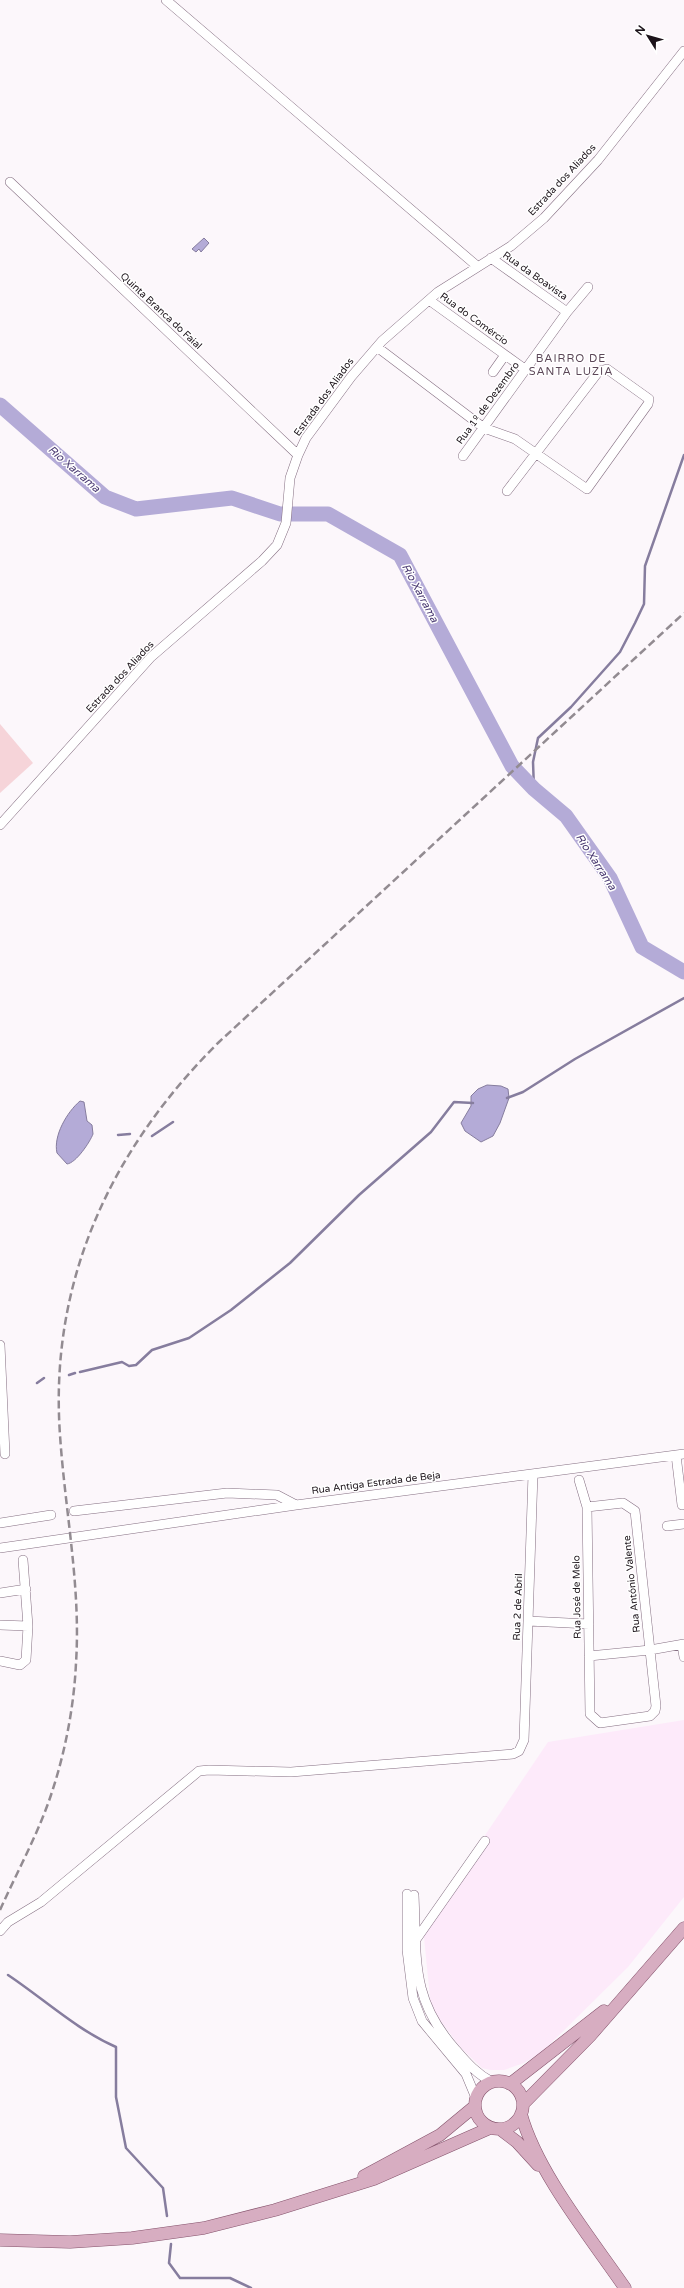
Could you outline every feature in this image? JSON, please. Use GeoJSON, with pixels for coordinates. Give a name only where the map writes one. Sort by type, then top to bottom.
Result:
{"type":"FeatureCollection","features":[{"type":"Feature","properties":{"kind":"main road"},"geometry":{"type":"LineString","coordinates":[[0,2240],[70,2242],[132,2238],[204,2228],[337,2191],[374,2179],[495,2128],[513,2124],[522,2109],[635,1987],[684,1928]]}},
{"type":"Feature","properties":{"kind":"main road"},"geometry":{"type":"LineString","coordinates":[[510,2084],[550,2056],[635,1987]]}},
{"type":"Feature","properties":{"kind":"main road"},"geometry":{"type":"LineString","coordinates":[[337,2191],[440,2135],[476,2102],[485,2086],[492,2082],[500,2081],[510,2084],[518,2091],[527,2135],[551,2179],[625,2288]]}},
{"type":"Feature","properties":{"kind":"main road"},"geometry":{"type":"LineString","coordinates":[[476,2102],[480,2119],[517,2142],[551,2179]]}},
{"type":"Feature","properties":{"kind":"street"},"geometry":{"type":"LineString","coordinates":[[166,0],[477,266]]}},
{"type":"Feature","properties":{"kind":"street","name":"Estrada dos Aliados"},"geometry":{"type":"LineString","coordinates":[[0,825],[151,657],[262,561],[277,545],[286,523],[290,478],[306,438],[347,383],[377,348],[429,300],[529,231],[561,201],[598,160],[684,49]]}},
{"type":"Feature","properties":{"kind":"street","name":"Quinta Branca do Faial"},"geometry":{"type":"LineString","coordinates":[[10,182],[298,455]]}},
{"type":"Feature","properties":{"kind":"street","name":"Rua da Boavista"},"geometry":{"type":"LineString","coordinates":[[491,258],[567,312]]}},
{"type":"Feature","properties":{"kind":"street","name":"Rua 1º de Dezembro"},"geometry":{"type":"LineString","coordinates":[[463,456],[567,312],[588,287]]}},
{"type":"Feature","properties":{"kind":"street","name":"Rua do Comércio"},"geometry":{"type":"LineString","coordinates":[[429,300],[526,370]]}},
{"type":"Feature","properties":{"kind":"street"},"geometry":{"type":"LineString","coordinates":[[377,348],[484,428],[515,439],[536,452],[587,489],[648,404],[649,399],[607,368],[599,370],[536,452],[507,491]]}},
{"type":"Feature","properties":{"kind":"street"},"geometry":{"type":"LineString","coordinates":[[493,372],[505,355]]}},
{"type":"Feature","properties":{"kind":"street"},"geometry":{"type":"LineString","coordinates":[[0,1345],[2,1444],[5,1454]]}},
{"type":"Feature","properties":{"kind":"street"},"geometry":{"type":"LineString","coordinates":[[680,1455],[682,1505]]}},
{"type":"Feature","properties":{"kind":"street","name":"Rua Antiga Estrada de Beja"},"geometry":{"type":"LineString","coordinates":[[0,1548],[296,1505],[563,1469],[680,1455]]}},
{"type":"Feature","properties":{"kind":"street"},"geometry":{"type":"LineString","coordinates":[[563,1469],[579,1480],[592,1466]]}},
{"type":"Feature","properties":{"kind":"street","name":"Rua 2 de Abril"},"geometry":{"type":"LineString","coordinates":[[0,1931],[8,1922],[41,1902],[199,1771],[291,1772],[513,1754],[519,1751],[524,1740],[533,1474]]}},
{"type":"Feature","properties":{"kind":"street","name":"Rua José de Melo"},"geometry":{"type":"LineString","coordinates":[[579,1480],[587,1507],[590,1714]]}},
{"type":"Feature","properties":{"kind":"street"},"geometry":{"type":"LineString","coordinates":[[74,1511],[227,1493],[277,1495],[296,1505]]}},
{"type":"Feature","properties":{"kind":"street","name":"Rua António Valente"},"geometry":{"type":"LineString","coordinates":[[587,1507],[623,1503],[635,1511],[656,1706],[655,1711],[650,1716],[600,1723],[590,1714]]}},
{"type":"Feature","properties":{"kind":"street"},"geometry":{"type":"LineString","coordinates":[[0,1523],[51,1515]]}},
{"type":"Feature","properties":{"kind":"street"},"geometry":{"type":"LineString","coordinates":[[667,1526],[684,1524]]}},
{"type":"Feature","properties":{"kind":"street"},"geometry":{"type":"LineString","coordinates":[[0,1660],[20,1665],[26,1660],[28,1626],[23,1560]]}},
{"type":"Feature","properties":{"kind":"street"},"geometry":{"type":"LineString","coordinates":[[0,1593],[26,1590]]}},
{"type":"Feature","properties":{"kind":"street"},"geometry":{"type":"LineString","coordinates":[[528,1621],[589,1624]]}},
{"type":"Feature","properties":{"kind":"street"},"geometry":{"type":"LineString","coordinates":[[0,1625],[28,1626]]}},
{"type":"Feature","properties":{"kind":"street"},"geometry":{"type":"LineString","coordinates":[[589,1656],[650,1650],[683,1644],[684,1657]]}},
{"type":"Feature","properties":{"kind":"street"},"geometry":{"type":"LineString","coordinates":[[407,1950],[416,1940],[486,1841]]}},
{"type":"Feature","properties":{"kind":"street"},"geometry":{"type":"LineString","coordinates":[[476,2102],[466,2074],[427,2029],[420,2016],[410,1981],[407,1950],[411,1894],[416,1940],[417,1968],[422,1996],[428,2012],[450,2044],[472,2069],[492,2082]]}},
{"type":"Feature","properties":{"kind":"shaded area"},"geometry":{"type":"Polygon","coordinates":[[[204,238],[209,243],[201,252],[199,249],[196,252],[192,249],[204,238]]]}},
{"type":"Feature","properties":{"kind":"shaded area"},"geometry":{"type":"Polygon","coordinates":[[[0,724],[33,763],[0,793],[0,724]]]}},
{"type":"Feature","properties":{"kind":"shaded area"},"geometry":{"type":"Polygon","coordinates":[[[487,1085],[501,1086],[508,1089],[509,1098],[500,1123],[493,1136],[481,1142],[465,1131],[461,1123],[471,1106],[471,1096],[478,1089],[487,1085]]]}},
{"type":"Feature","properties":{"kind":"shaded area"},"geometry":{"type":"Polygon","coordinates":[[[80,1101],[84,1102],[87,1121],[92,1125],[93,1134],[86,1147],[71,1163],[67,1164],[57,1153],[57,1139],[62,1125],[70,1111],[80,1101]]]}},
{"type":"Feature","properties":{"kind":"shaded area"},"geometry":{"type":"Polygon","coordinates":[[[684,1720],[684,1897],[628,1967],[542,2052],[524,2063],[504,2070],[482,2068],[461,2048],[431,2008],[423,1927],[548,1742],[684,1720]]]}},
{"type":"Feature","properties":{"kind":"waterway","name":"Rio Xarrama"},"geometry":{"type":"LineString","coordinates":[[0,405],[105,497],[136,509],[232,498],[280,514],[328,514],[400,555],[512,766],[534,789],[566,816],[610,878],[642,947],[684,972]]}},
{"type":"Feature","properties":{"kind":"waterway"},"geometry":{"type":"LineString","coordinates":[[534,789],[533,762],[538,738],[571,707],[620,652],[644,604],[645,566],[684,455]]}},
{"type":"Feature","properties":{"kind":"waterway"},"geometry":{"type":"LineString","coordinates":[[507,1098],[523,1092],[575,1059],[684,998]]}},
{"type":"Feature","properties":{"kind":"waterway"},"geometry":{"type":"LineString","coordinates":[[80,1372],[122,1362],[129,1366],[136,1365],[152,1350],[189,1338],[231,1310],[290,1263],[359,1195],[431,1132],[454,1102],[473,1103]]}},
{"type":"Feature","properties":{"kind":"waterway"},"geometry":{"type":"LineString","coordinates":[[152,1136],[173,1122]]}},
{"type":"Feature","properties":{"kind":"waterway"},"geometry":{"type":"LineString","coordinates":[[118,1135],[130,1134]]}},
{"type":"Feature","properties":{"kind":"waterway"},"geometry":{"type":"LineString","coordinates":[[69,1375],[75,1373]]}},
{"type":"Feature","properties":{"kind":"waterway"},"geometry":{"type":"LineString","coordinates":[[37,1383],[44,1378]]}},
{"type":"Feature","properties":{"kind":"waterway"},"geometry":{"type":"LineString","coordinates":[[8,1975],[74,2023],[116,2047],[116,2097],[126,2148],[163,2188],[167,2216]]}},
{"type":"Feature","properties":{"kind":"waterway"},"geometry":{"type":"LineString","coordinates":[[171,2244],[169,2263],[180,2278],[230,2278],[251,2288]]}},
{"type":"Feature","properties":{"kind":"railway"},"geometry":{"type":"LineString","coordinates":[[0,1910],[34,1839],[46,1810],[61,1763],[71,1713],[76,1663],[76,1606],[72,1549],[62,1464],[59,1378],[65,1324],[77,1271],[95,1221],[118,1173],[147,1127],[181,1083],[219,1042],[684,613]]}},
{"type":"Feature","properties":{"kind":"district","name":"BAIRRO DE SANTA LUZIA"},"geometry":{"type":"Point","coordinates":[571,364]}}]}
